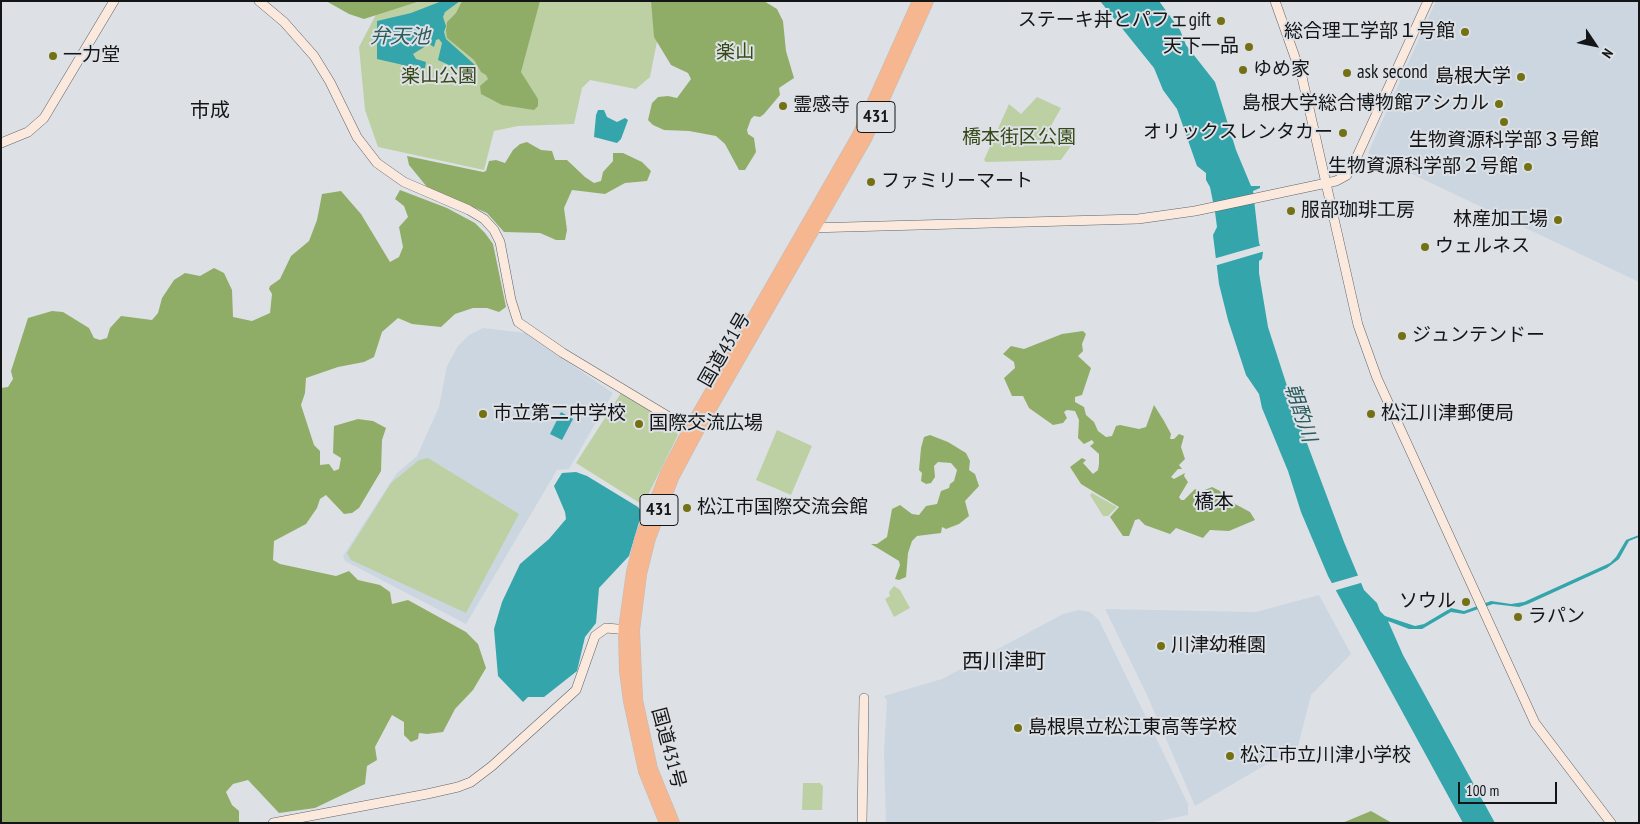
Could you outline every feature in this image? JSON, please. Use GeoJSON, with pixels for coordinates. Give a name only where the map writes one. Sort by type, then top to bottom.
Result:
{"type":"FeatureCollection","features":[{"type":"Feature","properties":{"kind":"highway","name":"国道431号"},"geometry":{"type":"LineString","coordinates":[[665,823],[653,798],[636,741],[625,672],[629,630],[650,538],[693,431],[809,228],[858,135],[918,1]]}},
{"type":"Feature","properties":{"kind":"highway","name":"国道431号"},"geometry":{"type":"LineString","coordinates":[[809,228],[866,139],[928,1]]}},
{"type":"Feature","properties":{"kind":"highway","name":"国道431号"},"geometry":{"type":"LineString","coordinates":[[629,630],[637,700],[644,739],[652,769],[674,823]]}},
{"type":"Feature","properties":{"kind":"street"},"geometry":{"type":"LineString","coordinates":[[1,143],[23,135],[44,118],[114,1]]}},
{"type":"Feature","properties":{"kind":"street"},"geometry":{"type":"LineString","coordinates":[[260,1],[284,22],[314,56],[330,82],[357,137],[377,163],[404,182],[484,219],[494,230],[500,242],[510,300],[518,322],[571,358],[693,431]]}},
{"type":"Feature","properties":{"kind":"street"},"geometry":{"type":"LineString","coordinates":[[1275,1],[1302,77],[1365,347],[1534,723],[1611,823]]}},
{"type":"Feature","properties":{"kind":"street"},"geometry":{"type":"LineString","coordinates":[[809,228],[1138,219],[1205,209],[1336,181],[1347,175],[1354,163],[1428,1]]}},
{"type":"Feature","properties":{"kind":"street"},"geometry":{"type":"LineString","coordinates":[[273,823],[427,794],[471,782],[492,766],[576,690],[595,636],[606,628],[629,630]]}},
{"type":"Feature","properties":{"kind":"street"},"geometry":{"type":"LineString","coordinates":[[862,823],[864,698]]}},
{"type":"Feature","properties":{"kind":"shaded area","name":"島根大学"},"geometry":{"type":"Polygon","coordinates":[[[1436,1],[1639,1],[1639,282],[1368,153],[1436,1]]]}},
{"type":"Feature","properties":{"kind":"shaded area"},"geometry":{"type":"Polygon","coordinates":[[[483,328],[525,333],[613,393],[569,469],[557,470],[466,624],[345,561],[343,556],[396,474],[417,456],[439,407],[447,366],[458,346],[469,335],[483,328]]]}},
{"type":"Feature","properties":{"kind":"shaded area"},"geometry":{"type":"Polygon","coordinates":[[[1319,595],[1351,654],[1311,695],[1298,746],[1195,806],[1147,695],[1105,609],[1256,612],[1319,595]]]}},
{"type":"Feature","properties":{"kind":"shaded area","name":"島根県立松江東高等学校"},"geometry":{"type":"Polygon","coordinates":[[[1079,610],[1090,612],[1099,620],[1188,804],[1188,815],[1149,823],[886,823],[884,752],[887,701],[884,696],[942,679],[1063,614],[1079,610]]]}},
{"type":"Feature","properties":{"kind":"green space"},"geometry":{"type":"Polygon","coordinates":[[[326,1],[420,1],[364,19],[349,14],[326,1]]]}},
{"type":"Feature","properties":{"kind":"green space","name":"楽山公園"},"geometry":{"type":"Polygon","coordinates":[[[383,1],[665,1],[650,77],[636,89],[590,80],[582,88],[574,124],[518,126],[494,131],[484,170],[378,147],[365,110],[359,47],[383,1]]]}},
{"type":"Feature","properties":{"kind":"green space"},"geometry":{"type":"Polygon","coordinates":[[[462,1],[540,1],[521,72],[538,99],[538,106],[534,110],[502,105],[481,94],[480,86],[488,79],[486,75],[481,72],[474,60],[447,38],[447,22],[456,13],[462,1]]]}},
{"type":"Feature","properties":{"kind":"green space","name":"楽山"},"geometry":{"type":"Polygon","coordinates":[[[651,1],[764,1],[777,9],[783,21],[786,51],[794,78],[779,88],[780,95],[764,114],[760,117],[754,116],[751,119],[747,130],[748,134],[754,138],[756,152],[745,170],[739,170],[725,144],[716,136],[689,131],[664,130],[653,125],[648,120],[652,103],[658,97],[668,96],[677,98],[691,79],[688,73],[671,65],[654,37],[651,1]]]}},
{"type":"Feature","properties":{"kind":"green space","name":"橋本街区公園"},"geometry":{"type":"Polygon","coordinates":[[[1037,97],[1061,108],[1047,133],[1071,146],[1061,160],[986,162],[984,160],[1009,104],[1021,114],[1037,97]]]}},
{"type":"Feature","properties":{"kind":"green space"},"geometry":{"type":"Polygon","coordinates":[[[527,142],[541,150],[552,151],[555,160],[567,160],[594,183],[601,181],[603,172],[613,161],[613,153],[623,153],[642,162],[651,171],[647,181],[625,183],[605,194],[572,190],[564,208],[567,230],[565,240],[556,240],[540,233],[504,232],[487,213],[427,187],[409,165],[407,156],[483,172],[486,171],[489,161],[496,160],[505,163],[513,150],[520,144],[527,142]]]}},
{"type":"Feature","properties":{"kind":"green space"},"geometry":{"type":"Polygon","coordinates":[[[400,190],[447,208],[475,223],[485,233],[493,244],[506,307],[499,312],[487,308],[473,308],[455,314],[441,327],[412,324],[398,318],[382,332],[374,357],[364,362],[338,367],[306,378],[305,393],[301,405],[314,445],[320,451],[320,465],[329,464],[334,471],[339,469],[341,458],[333,453],[334,426],[358,419],[373,421],[386,428],[382,440],[381,471],[359,508],[352,513],[344,514],[326,495],[320,499],[317,508],[306,524],[274,541],[273,560],[280,564],[336,576],[349,571],[358,580],[380,585],[390,592],[392,604],[408,600],[466,632],[478,644],[486,668],[473,690],[455,709],[443,732],[419,733],[418,739],[411,742],[404,735],[404,722],[392,715],[375,747],[377,760],[367,766],[365,784],[315,808],[279,813],[248,780],[233,784],[226,792],[232,805],[239,811],[239,823],[1,823],[1,388],[8,387],[13,379],[11,371],[28,318],[52,311],[63,312],[89,328],[94,338],[100,340],[107,338],[110,328],[121,316],[152,320],[158,313],[162,298],[174,280],[185,273],[200,276],[214,268],[224,273],[232,290],[233,317],[252,321],[270,313],[272,294],[269,289],[270,286],[280,279],[291,256],[309,241],[317,220],[322,194],[341,191],[361,214],[390,262],[399,257],[403,247],[399,227],[408,217],[404,206],[395,199],[400,190]]]}},
{"type":"Feature","properties":{"kind":"green space"},"geometry":{"type":"Polygon","coordinates":[[[1083,331],[1086,334],[1082,344],[1083,351],[1078,356],[1091,368],[1082,395],[1075,397],[1075,402],[1084,407],[1086,415],[1094,422],[1098,431],[1106,437],[1112,436],[1116,426],[1120,425],[1139,429],[1146,427],[1154,405],[1171,434],[1170,439],[1174,439],[1179,434],[1184,436],[1181,447],[1185,459],[1179,465],[1182,469],[1178,469],[1171,477],[1174,479],[1185,473],[1184,476],[1188,482],[1179,497],[1181,500],[1184,500],[1195,489],[1200,492],[1212,487],[1220,491],[1224,498],[1250,512],[1255,520],[1229,531],[1210,530],[1203,538],[1176,528],[1170,534],[1145,525],[1139,519],[1135,520],[1129,536],[1123,536],[1110,517],[1119,507],[1081,484],[1070,467],[1082,458],[1086,460],[1083,463],[1093,474],[1098,470],[1099,464],[1099,454],[1090,446],[1094,443],[1092,440],[1084,444],[1078,438],[1079,420],[1075,411],[1067,410],[1064,412],[1067,418],[1063,423],[1053,425],[1029,408],[1023,396],[1012,396],[1004,378],[1015,368],[1014,362],[1003,354],[1011,346],[1024,349],[1062,334],[1083,331]]]}},
{"type":"Feature","properties":{"kind":"green space","name":"国際交流広場"},"geometry":{"type":"Polygon","coordinates":[[[621,393],[673,425],[678,435],[643,505],[576,463],[621,393]]]}},
{"type":"Feature","properties":{"kind":"green space"},"geometry":{"type":"Polygon","coordinates":[[[777,430],[812,446],[791,495],[756,480],[777,430]]]}},
{"type":"Feature","properties":{"kind":"green space"},"geometry":{"type":"Polygon","coordinates":[[[930,435],[948,442],[966,453],[970,461],[969,470],[975,474],[979,486],[965,501],[969,516],[959,524],[946,529],[942,527],[941,533],[917,536],[912,541],[908,553],[906,577],[899,580],[895,579],[900,565],[899,561],[871,544],[877,544],[887,537],[892,509],[900,505],[912,514],[919,515],[926,506],[937,504],[941,491],[949,488],[950,484],[954,481],[957,470],[951,463],[938,462],[934,466],[935,477],[931,483],[926,484],[921,481],[922,473],[919,470],[921,448],[924,437],[930,435]]]}},
{"type":"Feature","properties":{"kind":"green space"},"geometry":{"type":"Polygon","coordinates":[[[428,458],[519,514],[466,613],[351,560],[347,553],[391,483],[419,460],[428,458]]]}},
{"type":"Feature","properties":{"kind":"green space"},"geometry":{"type":"Polygon","coordinates":[[[1092,493],[1117,507],[1108,516],[1103,516],[1090,495],[1092,493]]]}},
{"type":"Feature","properties":{"kind":"green space"},"geometry":{"type":"Polygon","coordinates":[[[894,586],[900,590],[910,608],[894,617],[885,599],[890,596],[889,592],[894,586]]]}},
{"type":"Feature","properties":{"kind":"green space"},"geometry":{"type":"Polygon","coordinates":[[[803,783],[820,783],[823,786],[822,810],[802,810],[803,783]]]}},
{"type":"Feature","properties":{"kind":"green space"},"geometry":{"type":"Polygon","coordinates":[[[1371,811],[1392,823],[1342,823],[1347,821],[1371,811]]]}},
{"type":"Feature","properties":{"kind":"water","name":"弁天池"},"geometry":{"type":"Polygon","coordinates":[[[442,1],[460,1],[445,12],[443,17],[446,26],[444,32],[446,39],[475,65],[476,69],[473,76],[438,60],[442,43],[439,39],[436,40],[434,47],[429,44],[413,54],[416,59],[426,62],[425,68],[417,69],[415,64],[412,67],[377,59],[377,21],[411,13],[442,1]]]}},
{"type":"Feature","properties":{"kind":"water"},"geometry":{"type":"Polygon","coordinates":[[[1100,1],[1159,1],[1180,30],[1186,45],[1215,82],[1236,150],[1251,186],[1260,186],[1260,188],[1253,191],[1259,243],[1263,252],[1262,259],[1259,261],[1259,273],[1268,327],[1296,414],[1344,542],[1364,590],[1377,603],[1380,611],[1385,616],[1415,626],[1424,624],[1451,608],[1464,611],[1491,601],[1511,604],[1524,602],[1610,563],[1626,540],[1639,535],[1639,537],[1629,541],[1619,559],[1607,568],[1528,604],[1519,607],[1493,604],[1464,614],[1451,612],[1422,629],[1409,629],[1388,621],[1403,655],[1495,823],[1463,823],[1328,576],[1301,512],[1288,471],[1262,408],[1259,394],[1246,375],[1228,320],[1219,284],[1213,235],[1217,227],[1206,173],[1197,166],[1177,109],[1163,90],[1154,68],[1100,1]]]}},
{"type":"Feature","properties":{"kind":"water"},"geometry":{"type":"Polygon","coordinates":[[[598,110],[604,110],[607,117],[617,122],[625,118],[628,120],[621,139],[617,143],[594,137],[598,110]]]}},
{"type":"Feature","properties":{"kind":"water"},"geometry":{"type":"Polygon","coordinates":[[[561,412],[573,419],[562,440],[550,434],[561,412]]]}},
{"type":"Feature","properties":{"kind":"water"},"geometry":{"type":"Polygon","coordinates":[[[576,472],[587,476],[638,507],[642,512],[629,556],[599,588],[596,623],[585,637],[577,671],[544,697],[528,697],[523,702],[498,676],[494,629],[502,602],[520,564],[549,539],[566,519],[554,486],[562,473],[576,472]]]}},
{"type":"Feature","properties":{"kind":"pier"},"geometry":{"type":"Polygon","coordinates":[[[1262,245],[1265,251],[1214,266],[1213,259],[1262,245]]]}},
{"type":"Feature","properties":{"kind":"pier"},"geometry":{"type":"Polygon","coordinates":[[[1360,575],[1364,582],[1333,591],[1329,584],[1360,575]]]}},
{"type":"Feature","properties":{"kind":"place","name":"ステーキ丼とパフェgift"},"geometry":{"type":"Point","coordinates":[1221,21]}},
{"type":"Feature","properties":{"kind":"place","name":"総合理工学部１号館"},"geometry":{"type":"Point","coordinates":[1465,32]}},
{"type":"Feature","properties":{"kind":"place","name":"天下一品"},"geometry":{"type":"Point","coordinates":[1249,47]}},
{"type":"Feature","properties":{"kind":"place","name":"一力堂"},"geometry":{"type":"Point","coordinates":[53,56]}},
{"type":"Feature","properties":{"kind":"place","name":"ゆめ家"},"geometry":{"type":"Point","coordinates":[1243,70]}},
{"type":"Feature","properties":{"kind":"place","name":"ask second"},"geometry":{"type":"Point","coordinates":[1347,73]}},
{"type":"Feature","properties":{"kind":"place","name":"島根大学"},"geometry":{"type":"Point","coordinates":[1521,77]}},
{"type":"Feature","properties":{"kind":"place","name":"島根大学総合博物館アシカル"},"geometry":{"type":"Point","coordinates":[1499,104]}},
{"type":"Feature","properties":{"kind":"place","name":"霊感寺"},"geometry":{"type":"Point","coordinates":[783,106]}},
{"type":"Feature","properties":{"kind":"place","name":"生物資源科学部３号館"},"geometry":{"type":"Point","coordinates":[1504,122]}},
{"type":"Feature","properties":{"kind":"place","name":"オリックスレンタカー"},"geometry":{"type":"Point","coordinates":[1343,133]}},
{"type":"Feature","properties":{"kind":"place","name":"生物資源科学部２号館"},"geometry":{"type":"Point","coordinates":[1528,167]}},
{"type":"Feature","properties":{"kind":"place","name":"ファミリーマート"},"geometry":{"type":"Point","coordinates":[871,182]}},
{"type":"Feature","properties":{"kind":"place","name":"服部珈琲工房"},"geometry":{"type":"Point","coordinates":[1291,211]}},
{"type":"Feature","properties":{"kind":"place","name":"林産加工場"},"geometry":{"type":"Point","coordinates":[1558,220]}},
{"type":"Feature","properties":{"kind":"place","name":"ウェルネス"},"geometry":{"type":"Point","coordinates":[1425,247]}},
{"type":"Feature","properties":{"kind":"place","name":"ジュンテンドー"},"geometry":{"type":"Point","coordinates":[1402,336]}},
{"type":"Feature","properties":{"kind":"place","name":"市立第二中学校"},"geometry":{"type":"Point","coordinates":[483,414]}},
{"type":"Feature","properties":{"kind":"place","name":"松江川津郵便局"},"geometry":{"type":"Point","coordinates":[1371,414]}},
{"type":"Feature","properties":{"kind":"place","name":"国際交流広場"},"geometry":{"type":"Point","coordinates":[639,424]}},
{"type":"Feature","properties":{"kind":"place","name":"松江市国際交流会館"},"geometry":{"type":"Point","coordinates":[687,508]}},
{"type":"Feature","properties":{"kind":"place","name":"ソウル"},"geometry":{"type":"Point","coordinates":[1466,602]}},
{"type":"Feature","properties":{"kind":"place","name":"ラパン"},"geometry":{"type":"Point","coordinates":[1518,617]}},
{"type":"Feature","properties":{"kind":"place","name":"川津幼稚園"},"geometry":{"type":"Point","coordinates":[1161,646]}},
{"type":"Feature","properties":{"kind":"place","name":"島根県立松江東高等学校"},"geometry":{"type":"Point","coordinates":[1018,728]}},
{"type":"Feature","properties":{"kind":"place","name":"松江市立川津小学校"},"geometry":{"type":"Point","coordinates":[1230,756]}},
{"type":"Feature","properties":{"kind":"district","name":"市成"},"geometry":{"type":"Point","coordinates":[210,111]}},
{"type":"Feature","properties":{"kind":"district","name":"橋本"},"geometry":{"type":"Point","coordinates":[1214,502]}},
{"type":"Feature","properties":{"kind":"district","name":"西川津町"},"geometry":{"type":"Point","coordinates":[1004,662]}},
{"type":"Feature","properties":{"kind":"water label","name":"朝酌川"},"geometry":{"type":"Point","coordinates":[1300,413]}}]}
